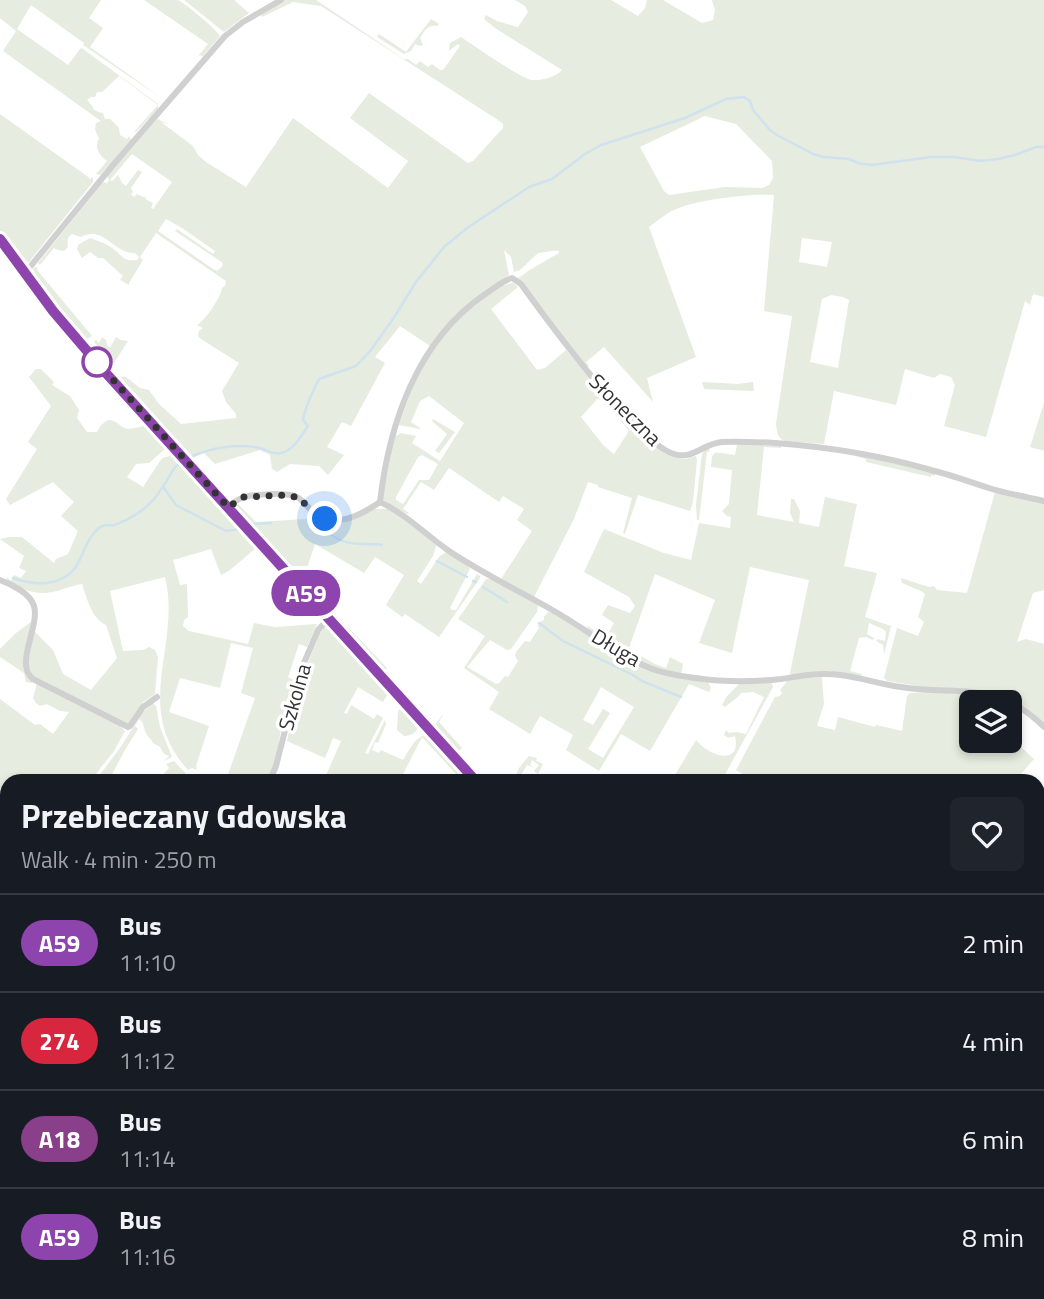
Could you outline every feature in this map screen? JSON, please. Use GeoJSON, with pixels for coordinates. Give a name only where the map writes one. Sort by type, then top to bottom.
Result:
{"type":"FeatureCollection","features":[{"type":"Feature","properties":{"kind":"main road"},"geometry":{"type":"LineString","coordinates":[[0,239],[74,337],[470,774]]}},
{"type":"Feature","properties":{"kind":"street"},"geometry":{"type":"LineString","coordinates":[[25,274],[113,164],[225,36],[281,0]]}},
{"type":"Feature","properties":{"kind":"street","name":"Słoneczna"},"geometry":{"type":"LineString","coordinates":[[380,502],[388,447],[396,421],[426,357],[461,313],[495,287],[512,278],[521,284],[583,368],[628,419],[658,445],[674,454],[688,456],[706,445],[721,442],[818,446],[867,454],[994,490],[1044,501]]}},
{"type":"Feature","properties":{"kind":"street"},"geometry":{"type":"LineString","coordinates":[[228,507],[244,497],[287,495],[299,498],[314,513],[325,519],[342,520],[364,513],[380,502]]}},
{"type":"Feature","properties":{"kind":"street","name":"Długa"},"geometry":{"type":"LineString","coordinates":[[380,502],[419,527],[447,550],[562,616],[620,653],[650,668],[696,678],[723,680],[777,679],[827,673],[904,688],[989,694],[1015,703],[1044,727]]}},
{"type":"Feature","properties":{"kind":"street"},"geometry":{"type":"LineString","coordinates":[[0,580],[19,590],[35,609],[26,664],[27,672],[33,679],[128,727],[143,707],[157,697]]}},
{"type":"Feature","properties":{"kind":"street","name":"Szkolna"},"geometry":{"type":"LineString","coordinates":[[273,774],[304,663],[318,629],[328,619]]}},
{"type":"Feature","properties":{"kind":"shaded area"},"geometry":{"type":"Polygon","coordinates":[[[0,0],[101,0],[89,18],[103,28],[90,47],[163,99],[83,45],[84,43],[31,5],[17,29],[68,65],[81,48],[83,49],[158,104],[119,76],[102,92],[97,92],[95,97],[87,100],[93,109],[103,113],[105,119],[110,119],[119,128],[120,135],[127,139],[129,136],[131,140],[100,175],[96,174],[107,161],[97,148],[99,138],[95,125],[101,121],[3,51],[16,31],[0,18],[0,0]]]}},
{"type":"Feature","properties":{"kind":"shaded area"},"geometry":{"type":"Polygon","coordinates":[[[144,0],[178,0],[220,36],[203,56],[198,55],[208,44],[144,0]]]}},
{"type":"Feature","properties":{"kind":"shaded area"},"geometry":{"type":"Polygon","coordinates":[[[184,0],[234,0],[249,13],[224,32],[184,0]]]}},
{"type":"Feature","properties":{"kind":"shaded area"},"geometry":{"type":"Polygon","coordinates":[[[285,0],[316,0],[416,65],[420,61],[428,67],[432,64],[443,70],[460,46],[458,44],[449,51],[450,43],[461,37],[518,74],[536,80],[552,77],[562,70],[484,19],[486,15],[518,27],[528,12],[525,6],[515,0],[611,0],[638,16],[645,8],[647,0],[663,0],[702,23],[713,20],[715,10],[712,0],[1044,0],[1044,297],[1033,294],[1030,305],[1025,301],[986,437],[944,426],[955,385],[951,377],[940,374],[934,378],[905,369],[896,405],[834,391],[824,444],[785,441],[780,438],[776,424],[792,316],[764,311],[774,195],[764,195],[722,198],[681,207],[649,227],[696,357],[647,378],[653,402],[604,347],[586,362],[589,366],[586,367],[518,278],[559,251],[538,253],[520,270],[514,272],[511,257],[504,250],[509,275],[466,307],[430,346],[400,326],[375,357],[385,363],[351,426],[342,422],[327,447],[344,455],[328,475],[319,466],[290,464],[277,472],[272,469],[270,455],[260,450],[215,464],[204,453],[191,459],[131,392],[121,377],[126,377],[140,388],[149,390],[159,404],[181,424],[236,418],[222,391],[239,363],[201,339],[198,336],[203,328],[197,325],[212,308],[226,281],[156,233],[140,257],[143,260],[129,285],[120,280],[123,276],[103,258],[90,252],[82,258],[77,249],[78,245],[90,238],[110,247],[125,259],[137,260],[139,257],[96,235],[81,237],[72,234],[64,251],[54,248],[40,265],[38,263],[103,182],[107,183],[107,176],[157,119],[169,124],[161,122],[193,146],[206,162],[246,187],[293,118],[388,188],[408,161],[350,118],[369,93],[468,163],[473,161],[503,128],[503,124],[498,120],[321,6],[293,2],[262,17],[261,14],[285,0]],[[705,116],[640,147],[664,191],[669,195],[725,187],[762,188],[769,185],[773,178],[772,161],[736,124],[705,116]],[[132,154],[110,180],[118,175],[126,186],[138,170],[142,172],[131,188],[131,194],[134,197],[137,194],[145,197],[153,203],[153,209],[172,182],[132,154]],[[166,219],[158,231],[213,269],[217,271],[222,267],[223,263],[175,231],[177,229],[213,254],[215,251],[166,219]],[[802,238],[799,262],[827,267],[832,242],[802,238]],[[831,295],[822,299],[810,362],[838,368],[849,300],[831,295]]]}},
{"type":"Feature","properties":{"kind":"shaded area"},"geometry":{"type":"Polygon","coordinates":[[[431,19],[439,24],[425,30],[420,38],[423,45],[415,44],[411,51],[404,54],[377,37],[379,34],[406,52],[431,19]]]}},
{"type":"Feature","properties":{"kind":"shaded area"},"geometry":{"type":"Polygon","coordinates":[[[158,105],[158,109],[136,132],[133,131],[135,131],[158,105]]]}},
{"type":"Feature","properties":{"kind":"shaded area"},"geometry":{"type":"Polygon","coordinates":[[[0,114],[91,179],[93,177],[93,182],[28,263],[14,251],[0,231],[0,114]]]}},
{"type":"Feature","properties":{"kind":"shaded area"},"geometry":{"type":"Polygon","coordinates":[[[35,267],[92,336],[87,339],[55,304],[37,278],[33,269],[35,267]]]}},
{"type":"Feature","properties":{"kind":"shaded area"},"geometry":{"type":"Polygon","coordinates":[[[513,283],[518,287],[491,309],[537,370],[545,368],[566,350],[610,403],[607,406],[598,398],[581,417],[603,445],[614,454],[629,431],[615,414],[619,411],[679,458],[696,456],[697,460],[690,511],[638,495],[625,534],[623,533],[632,498],[588,482],[574,519],[534,597],[501,579],[532,531],[517,520],[524,509],[503,496],[499,502],[449,468],[434,490],[421,482],[403,509],[409,513],[407,514],[382,499],[394,437],[401,433],[416,436],[412,443],[440,461],[464,423],[429,396],[420,401],[411,422],[420,429],[399,425],[423,368],[439,341],[467,311],[513,283]],[[422,455],[418,457],[396,500],[403,504],[419,480],[429,480],[438,464],[422,455]]]}},
{"type":"Feature","properties":{"kind":"shaded area"},"geometry":{"type":"Polygon","coordinates":[[[102,337],[110,348],[116,337],[128,341],[114,363],[94,342],[96,340],[99,343],[102,337]]]}},
{"type":"Feature","properties":{"kind":"shaded area"},"geometry":{"type":"Polygon","coordinates":[[[36,369],[41,369],[54,382],[52,385],[70,396],[79,410],[77,418],[87,432],[97,432],[108,420],[129,429],[143,426],[132,410],[256,548],[221,575],[211,549],[173,560],[180,585],[187,584],[188,617],[183,626],[189,631],[248,644],[254,623],[275,627],[317,624],[307,647],[299,644],[288,677],[295,681],[275,764],[270,774],[228,774],[255,698],[241,693],[253,648],[231,643],[220,688],[180,678],[169,712],[209,726],[197,770],[188,770],[171,746],[163,723],[160,699],[168,627],[169,602],[165,577],[110,591],[123,651],[149,647],[155,650],[158,657],[155,694],[143,702],[128,725],[32,675],[28,663],[34,631],[53,650],[63,674],[91,690],[117,658],[106,625],[93,613],[82,584],[39,593],[26,590],[7,580],[6,576],[11,581],[14,575],[21,578],[26,571],[19,568],[24,556],[0,539],[22,537],[54,563],[56,559],[68,554],[78,531],[61,516],[74,502],[53,482],[10,505],[6,499],[37,449],[28,442],[51,406],[29,377],[36,369]],[[165,449],[149,463],[136,464],[127,477],[143,487],[162,458],[170,456],[165,449]]]}},
{"type":"Feature","properties":{"kind":"shaded area"},"geometry":{"type":"Polygon","coordinates":[[[702,382],[753,382],[754,391],[704,389],[702,382]]]}},
{"type":"Feature","properties":{"kind":"shaded area"},"geometry":{"type":"Polygon","coordinates":[[[1044,403],[1044,451],[1030,447],[1044,403]]]}},
{"type":"Feature","properties":{"kind":"shaded area"},"geometry":{"type":"Polygon","coordinates":[[[433,419],[455,432],[439,453],[435,451],[447,434],[433,419]]]}},
{"type":"Feature","properties":{"kind":"shaded area"},"geometry":{"type":"Polygon","coordinates":[[[737,444],[781,446],[764,447],[757,515],[794,522],[790,513],[791,499],[794,499],[800,511],[799,523],[819,527],[825,497],[857,504],[844,566],[877,573],[865,617],[891,626],[884,655],[883,645],[876,641],[885,641],[886,632],[883,629],[869,623],[867,634],[874,638],[873,640],[859,638],[850,671],[862,674],[861,677],[829,671],[791,675],[809,580],[750,567],[732,653],[699,643],[715,600],[655,574],[630,649],[626,653],[588,629],[587,626],[606,637],[614,623],[602,615],[608,605],[630,613],[635,606],[629,597],[584,572],[604,529],[664,553],[691,560],[699,523],[730,528],[731,517],[722,511],[729,504],[732,470],[711,467],[715,453],[735,455],[737,444]]]}},
{"type":"Feature","properties":{"kind":"shaded area"},"geometry":{"type":"Polygon","coordinates":[[[708,447],[710,451],[707,452],[697,520],[696,505],[702,454],[708,447]]]}},
{"type":"Feature","properties":{"kind":"shaded area"},"geometry":{"type":"Polygon","coordinates":[[[856,454],[935,473],[935,476],[866,462],[866,459],[855,456],[856,454]]]}},
{"type":"Feature","properties":{"kind":"shaded area"},"geometry":{"type":"Polygon","coordinates":[[[995,492],[1044,503],[1044,590],[1033,593],[1017,642],[1026,639],[1044,644],[1044,724],[1022,706],[1022,690],[959,690],[959,753],[1022,753],[1022,748],[1034,759],[1021,774],[743,774],[736,770],[775,697],[780,696],[780,690],[788,680],[822,677],[824,704],[817,726],[835,730],[838,717],[902,731],[907,696],[910,693],[933,692],[931,688],[887,681],[884,678],[897,628],[918,636],[924,622],[918,617],[925,594],[902,583],[901,578],[929,587],[934,586],[937,590],[967,593],[995,492]]]}},
{"type":"Feature","properties":{"kind":"shaded area"},"geometry":{"type":"Polygon","coordinates":[[[238,504],[256,522],[306,519],[312,515],[330,520],[374,509],[393,511],[436,546],[433,556],[417,581],[421,584],[439,557],[446,552],[470,569],[450,608],[452,610],[456,610],[477,574],[480,578],[439,637],[405,614],[402,617],[386,605],[404,575],[375,557],[364,573],[315,544],[304,577],[335,612],[333,615],[235,506],[238,504]]]}},
{"type":"Feature","properties":{"kind":"shaded area"},"geometry":{"type":"Polygon","coordinates":[[[486,579],[491,579],[538,606],[537,612],[511,649],[507,650],[490,640],[467,667],[496,684],[505,676],[508,677],[518,661],[516,652],[525,641],[530,642],[548,612],[635,663],[708,682],[711,688],[709,692],[689,684],[650,751],[621,734],[599,771],[566,750],[573,735],[540,716],[530,734],[489,709],[499,692],[464,668],[485,636],[458,619],[486,579]],[[601,687],[583,720],[593,725],[603,709],[610,713],[588,749],[603,758],[634,707],[601,687]]]}},
{"type":"Feature","properties":{"kind":"shaded area"},"geometry":{"type":"Polygon","coordinates":[[[291,589],[294,589],[320,621],[293,591],[288,602],[299,614],[281,617],[291,589]]]}},
{"type":"Feature","properties":{"kind":"shaded area"},"geometry":{"type":"Polygon","coordinates":[[[31,622],[24,663],[32,683],[26,682],[24,673],[0,657],[0,649],[31,622]]]}},
{"type":"Feature","properties":{"kind":"shaded area"},"geometry":{"type":"Polygon","coordinates":[[[350,622],[348,627],[387,668],[384,671],[346,629],[350,622]]]}},
{"type":"Feature","properties":{"kind":"shaded area"},"geometry":{"type":"Polygon","coordinates":[[[327,625],[388,694],[383,702],[358,687],[344,713],[347,714],[351,705],[374,719],[377,714],[383,718],[365,753],[368,754],[385,720],[386,724],[378,743],[375,742],[372,750],[379,753],[381,750],[403,760],[415,742],[421,737],[425,735],[460,774],[456,774],[422,737],[403,774],[327,774],[341,741],[333,738],[325,758],[287,741],[294,707],[320,631],[327,625]]]}},
{"type":"Feature","properties":{"kind":"shaded area"},"geometry":{"type":"Polygon","coordinates":[[[641,656],[666,668],[670,657],[683,664],[681,674],[655,668],[640,661],[641,656]]]}},
{"type":"Feature","properties":{"kind":"shaded area"},"geometry":{"type":"Polygon","coordinates":[[[771,682],[773,687],[725,774],[676,774],[696,740],[708,750],[722,756],[729,755],[736,746],[735,736],[728,738],[724,735],[726,730],[729,733],[746,734],[764,697],[753,692],[741,693],[725,707],[722,705],[739,684],[771,682]]]}},
{"type":"Feature","properties":{"kind":"shaded area"},"geometry":{"type":"Polygon","coordinates":[[[37,683],[117,723],[125,731],[114,751],[96,774],[0,774],[0,699],[35,725],[40,724],[53,734],[69,712],[60,711],[47,704],[40,706],[33,698],[37,683]]]}},
{"type":"Feature","properties":{"kind":"shaded area"},"geometry":{"type":"Polygon","coordinates":[[[153,703],[156,706],[160,727],[172,757],[164,761],[169,756],[153,743],[139,719],[135,726],[138,729],[112,774],[100,774],[120,748],[143,712],[153,703]]]}},
{"type":"Feature","properties":{"kind":"shaded area"},"geometry":{"type":"Polygon","coordinates":[[[401,708],[418,728],[414,733],[404,736],[397,730],[398,711],[401,708]]]}},
{"type":"Feature","properties":{"kind":"shaded area"},"geometry":{"type":"Polygon","coordinates":[[[444,713],[439,722],[462,748],[457,753],[434,726],[444,713]]]}},
{"type":"Feature","properties":{"kind":"shaded area"},"geometry":{"type":"Polygon","coordinates":[[[529,756],[537,758],[536,761],[543,764],[538,774],[534,771],[539,765],[532,760],[530,765],[534,768],[527,765],[521,774],[516,774],[529,756]]]}},
{"type":"Feature","properties":{"kind":"shaded area"},"geometry":{"type":"Polygon","coordinates":[[[174,761],[186,774],[164,774],[169,768],[166,764],[174,761]]]}},
{"type":"Feature","properties":{"kind":"waterway"},"geometry":{"type":"LineString","coordinates":[[190,457],[233,446],[260,448],[275,453],[285,452],[297,442],[308,426],[303,420],[304,415],[319,379],[356,366],[371,350],[416,282],[444,247],[467,228],[529,187],[552,179],[601,145],[685,118],[726,99],[744,97],[750,101],[753,110],[770,130],[813,154],[849,159],[858,163],[872,165],[931,157],[980,161],[1044,147]]}},
{"type":"Feature","properties":{"kind":"waterway"},"geometry":{"type":"LineString","coordinates":[[13,578],[48,583],[64,577],[77,565],[99,528],[117,524],[142,510],[155,498],[179,464]]}},
{"type":"Feature","properties":{"kind":"waterway"},"geometry":{"type":"LineString","coordinates":[[164,488],[176,505],[226,531],[239,529]]}},
{"type":"Feature","properties":{"kind":"waterway"},"geometry":{"type":"LineString","coordinates":[[310,520],[343,541],[382,545]]}},
{"type":"Feature","properties":{"kind":"waterway"},"geometry":{"type":"LineString","coordinates":[[254,524],[271,523]]}},
{"type":"Feature","properties":{"kind":"waterway"},"geometry":{"type":"LineString","coordinates":[[437,561],[467,577]]}},
{"type":"Feature","properties":{"kind":"waterway"},"geometry":{"type":"LineString","coordinates":[[483,587],[507,602]]}},
{"type":"Feature","properties":{"kind":"waterway"},"geometry":{"type":"LineString","coordinates":[[539,623],[563,641],[642,681],[681,697]]}},
{"type":"Feature","properties":{"kind":"bus line","name":"A59"},"geometry":{"type":"LineString","coordinates":[[0,239],[64,325],[105,372],[470,774]]}},
{"type":"Feature","properties":{"kind":"route"},"geometry":{"type":"LineString","coordinates":[[97,362],[228,507],[244,497],[287,495],[299,498],[314,513],[325,519]]}}]}
